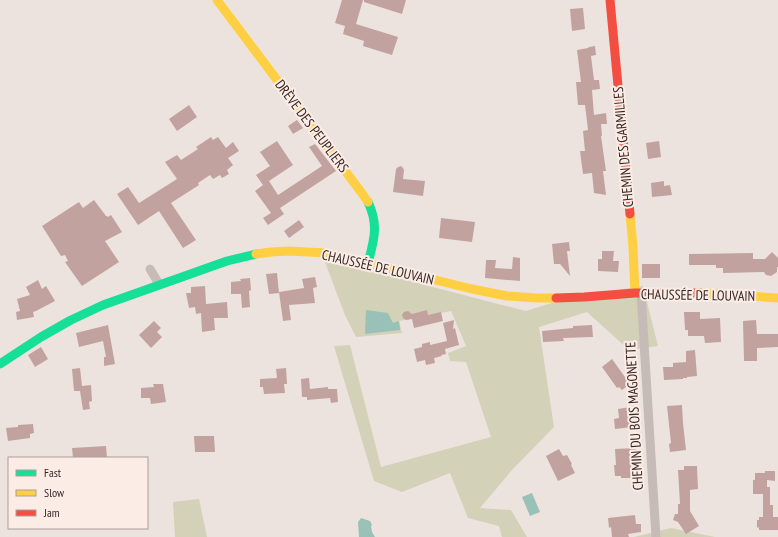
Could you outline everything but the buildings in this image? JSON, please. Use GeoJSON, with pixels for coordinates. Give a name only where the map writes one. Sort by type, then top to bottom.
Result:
{"type":"FeatureCollection","features":[{"type":"Feature","properties":{"kind":"main road","name":"DRÈVE DES PEUPLIERS"},"geometry":{"type":"LineString","coordinates":[[217,0],[341,164],[369,204],[373,214],[375,230],[368,263]]}},
{"type":"Feature","properties":{"kind":"main road","name":"CHEMIN DES GARMILLES"},"geometry":{"type":"LineString","coordinates":[[610,0],[629,201],[635,285],[638,293]]}},
{"type":"Feature","properties":{"kind":"main road","name":"CHAUSSÉE DE LOUVAIN"},"geometry":{"type":"LineString","coordinates":[[0,364],[41,337],[102,305],[227,261],[271,252],[289,251],[326,253],[472,289],[507,296],[537,298],[584,297],[638,293],[704,293],[778,298]]}},
{"type":"Feature","properties":{"kind":"street"},"geometry":{"type":"LineString","coordinates":[[150,269],[159,284]]}},
{"type":"Feature","properties":{"kind":"street","name":"CHEMIN DU BOIS MAGONETTE"},"geometry":{"type":"LineString","coordinates":[[638,293],[656,537]]}},
{"type":"Feature","properties":{"kind":"shaded area"},"geometry":{"type":"Polygon","coordinates":[[[325,262],[394,277],[526,311],[571,297],[643,286],[658,346],[629,350],[587,312],[539,327],[554,427],[512,470],[480,508],[511,510],[527,537],[502,537],[499,526],[468,518],[450,473],[402,492],[374,481],[334,346],[350,345],[381,467],[491,437],[466,362],[450,361],[448,353],[466,346],[451,311],[399,321],[402,333],[356,337],[345,315],[325,262]]]}},
{"type":"Feature","properties":{"kind":"shaded area"},"geometry":{"type":"Polygon","coordinates":[[[199,499],[207,537],[175,537],[173,502],[199,499]]]}},
{"type":"Feature","properties":{"kind":"shaded area"},"geometry":{"type":"Polygon","coordinates":[[[671,528],[715,537],[634,537],[671,528]]]}},
{"type":"Feature","properties":{"kind":"water"},"geometry":{"type":"Polygon","coordinates":[[[366,310],[388,313],[393,323],[399,321],[400,330],[365,334],[366,310]]]}},
{"type":"Feature","properties":{"kind":"water"},"geometry":{"type":"Polygon","coordinates":[[[532,493],[540,512],[530,516],[522,497],[532,493]]]}},
{"type":"Feature","properties":{"kind":"water"},"geometry":{"type":"Polygon","coordinates":[[[361,518],[370,521],[372,525],[372,532],[375,537],[359,537],[358,522],[361,518]]]}},
{"type":"Feature","properties":{"kind":"traffic: fast"},"geometry":{"type":"LineString","coordinates":[[368,202],[374,225],[374,240],[368,263]]}},
{"type":"Feature","properties":{"kind":"traffic: fast"},"geometry":{"type":"LineString","coordinates":[[0,364],[41,337],[71,320],[103,305],[227,261],[256,254]]}},
{"type":"Feature","properties":{"kind":"traffic: slow"},"geometry":{"type":"LineString","coordinates":[[217,0],[368,202]]}},
{"type":"Feature","properties":{"kind":"traffic: slow"},"geometry":{"type":"LineString","coordinates":[[630,214],[635,293]]}},
{"type":"Feature","properties":{"kind":"traffic: slow"},"geometry":{"type":"LineString","coordinates":[[256,254],[289,251],[326,253],[472,289],[507,296],[556,298]]}},
{"type":"Feature","properties":{"kind":"traffic: slow"},"geometry":{"type":"LineString","coordinates":[[700,293],[778,298]]}},
{"type":"Feature","properties":{"kind":"traffic: jam"},"geometry":{"type":"LineString","coordinates":[[610,0],[630,214]]}},
{"type":"Feature","properties":{"kind":"traffic: jam"},"geometry":{"type":"LineString","coordinates":[[556,298],[635,293],[700,293]]}}]}
